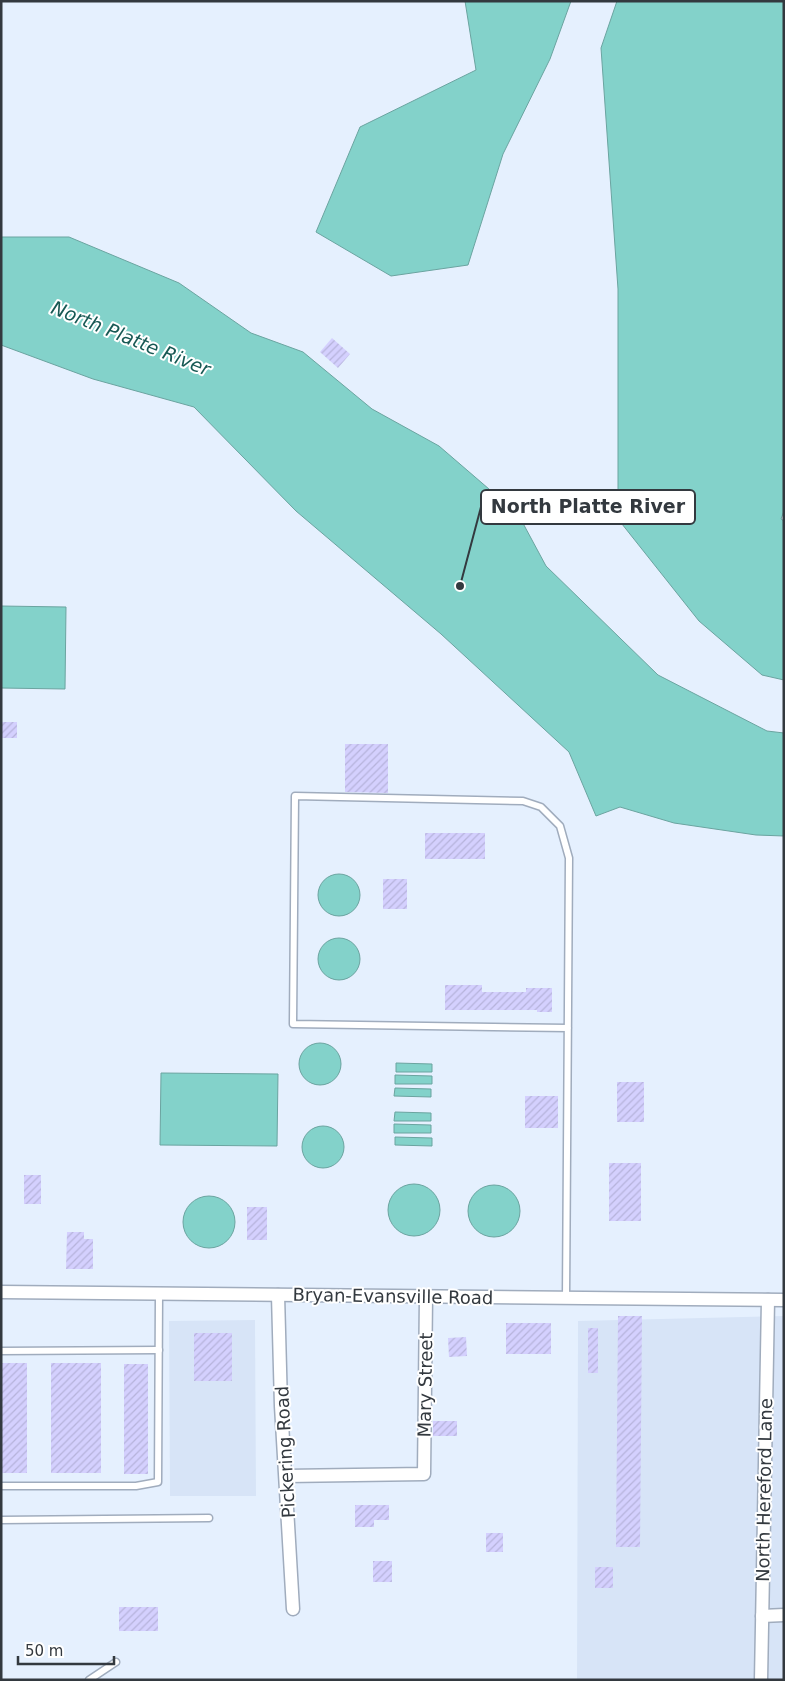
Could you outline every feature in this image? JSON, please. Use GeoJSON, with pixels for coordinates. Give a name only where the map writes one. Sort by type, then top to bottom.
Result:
{"type":"FeatureCollection","features":[{"type":"Feature","properties":{"kind":"street","name":"Bryan-Evansville Road"},"geometry":{"type":"LineString","coordinates":[[1,1292],[784,1300]]}},
{"type":"Feature","properties":{"kind":"street","name":"Pickering Road"},"geometry":{"type":"LineString","coordinates":[[278,1295],[281,1406],[293,1609]]}},
{"type":"Feature","properties":{"kind":"street","name":"Mary Street"},"geometry":{"type":"LineString","coordinates":[[286,1476],[424,1474],[426,1296]]}},
{"type":"Feature","properties":{"kind":"street","name":"North Hereford Lane"},"geometry":{"type":"LineString","coordinates":[[761,1680],[768,1300]]}},
{"type":"Feature","properties":{"kind":"street"},"geometry":{"type":"LineString","coordinates":[[762,1616],[784,1616]]}},
{"type":"Feature","properties":{"kind":"lane"},"geometry":{"type":"LineString","coordinates":[[566,1298],[568,1028],[569,858],[560,826],[542,808],[523,801],[295,796],[293,1024],[568,1028]]}},
{"type":"Feature","properties":{"kind":"lane"},"geometry":{"type":"LineString","coordinates":[[1,1486],[136,1486],[158,1482],[159,1294]]}},
{"type":"Feature","properties":{"kind":"lane"},"geometry":{"type":"LineString","coordinates":[[1,1351],[159,1350]]}},
{"type":"Feature","properties":{"kind":"lane"},"geometry":{"type":"LineString","coordinates":[[1,1520],[209,1518]]}},
{"type":"Feature","properties":{"kind":"lane"},"geometry":{"type":"LineString","coordinates":[[89,1680],[116,1662]]}},
{"type":"Feature","properties":{"kind":"shaded area"},"geometry":{"type":"Polygon","coordinates":[[[784,1316],[784,1680],[577,1680],[578,1321],[784,1316]]]}},
{"type":"Feature","properties":{"kind":"shaded area"},"geometry":{"type":"Polygon","coordinates":[[[255,1320],[256,1496],[170,1496],[169,1321],[255,1320]]]}},
{"type":"Feature","properties":{"kind":"water"},"geometry":{"type":"Polygon","coordinates":[[[465,1],[571,1],[550,59],[503,154],[468,265],[391,276],[316,232],[360,127],[476,70],[465,1]]]}},
{"type":"Feature","properties":{"kind":"water"},"geometry":{"type":"Polygon","coordinates":[[[617,1],[784,1],[784,511],[781,519],[784,521],[784,680],[762,675],[699,621],[618,519],[618,289],[601,48],[617,1]]]}},
{"type":"Feature","properties":{"kind":"water"},"geometry":{"type":"Polygon","coordinates":[[[1,237],[69,237],[179,283],[251,333],[303,352],[372,409],[439,446],[518,514],[546,566],[658,675],[767,731],[784,733],[784,836],[756,835],[674,823],[620,807],[596,816],[569,752],[441,634],[296,511],[194,407],[93,379],[1,345],[1,237]]]}},
{"type":"Feature","properties":{"kind":"water"},"geometry":{"type":"Polygon","coordinates":[[[1,606],[66,607],[65,689],[1,688],[1,606]]]}},
{"type":"Feature","properties":{"kind":"water"},"geometry":{"type":"Polygon","coordinates":[[[343,874],[351,877],[357,883],[360,895],[357,907],[351,913],[335,916],[327,913],[321,907],[318,891],[321,883],[327,877],[343,874]]]}},
{"type":"Feature","properties":{"kind":"water"},"geometry":{"type":"Polygon","coordinates":[[[343,938],[351,941],[357,947],[360,959],[357,971],[351,977],[335,980],[327,977],[321,971],[318,955],[321,947],[327,941],[343,938]]]}},
{"type":"Feature","properties":{"kind":"water"},"geometry":{"type":"Polygon","coordinates":[[[324,1043],[332,1046],[338,1052],[341,1064],[338,1076],[332,1082],[316,1085],[308,1082],[302,1076],[299,1060],[302,1052],[308,1046],[324,1043]]]}},
{"type":"Feature","properties":{"kind":"water"},"geometry":{"type":"Polygon","coordinates":[[[396,1063],[432,1064],[432,1072],[396,1072],[396,1063]]]}},
{"type":"Feature","properties":{"kind":"water"},"geometry":{"type":"Polygon","coordinates":[[[161,1073],[278,1074],[277,1146],[160,1145],[161,1073]]]}},
{"type":"Feature","properties":{"kind":"water"},"geometry":{"type":"Polygon","coordinates":[[[395,1075],[432,1076],[432,1084],[395,1084],[395,1075]]]}},
{"type":"Feature","properties":{"kind":"water"},"geometry":{"type":"Polygon","coordinates":[[[395,1088],[431,1089],[431,1097],[394,1096],[395,1088]]]}},
{"type":"Feature","properties":{"kind":"water"},"geometry":{"type":"Polygon","coordinates":[[[395,1112],[431,1113],[431,1121],[394,1121],[395,1112]]]}},
{"type":"Feature","properties":{"kind":"water"},"geometry":{"type":"Polygon","coordinates":[[[394,1124],[431,1125],[431,1133],[394,1133],[394,1124]]]}},
{"type":"Feature","properties":{"kind":"water"},"geometry":{"type":"Polygon","coordinates":[[[327,1126],[335,1129],[341,1135],[344,1147],[341,1159],[335,1165],[319,1168],[311,1165],[305,1159],[302,1143],[305,1135],[311,1129],[327,1126]]]}},
{"type":"Feature","properties":{"kind":"water"},"geometry":{"type":"Polygon","coordinates":[[[395,1137],[432,1138],[432,1146],[395,1145],[395,1137]]]}},
{"type":"Feature","properties":{"kind":"water"},"geometry":{"type":"Polygon","coordinates":[[[414,1184],[424,1186],[432,1192],[438,1200],[440,1210],[438,1220],[432,1228],[424,1234],[414,1236],[404,1234],[396,1228],[390,1220],[388,1210],[390,1200],[396,1192],[404,1186],[414,1184]]]}},
{"type":"Feature","properties":{"kind":"water"},"geometry":{"type":"Polygon","coordinates":[[[494,1185],[504,1187],[512,1193],[518,1201],[520,1211],[518,1221],[512,1229],[504,1235],[494,1237],[484,1235],[476,1229],[470,1221],[468,1211],[470,1201],[476,1193],[484,1187],[494,1185]]]}},
{"type":"Feature","properties":{"kind":"water"},"geometry":{"type":"Polygon","coordinates":[[[209,1196],[219,1198],[227,1204],[233,1212],[235,1222],[233,1232],[227,1240],[219,1246],[209,1248],[199,1246],[191,1240],[185,1232],[183,1222],[185,1212],[191,1204],[199,1198],[209,1196]]]}},
{"type":"Feature","properties":{"kind":"building"},"geometry":{"type":"Polygon","coordinates":[[[332,338],[350,354],[338,368],[320,352],[332,338]]]}},
{"type":"Feature","properties":{"kind":"building"},"geometry":{"type":"Polygon","coordinates":[[[1,722],[17,722],[17,738],[1,738],[1,722]]]}},
{"type":"Feature","properties":{"kind":"building"},"geometry":{"type":"Polygon","coordinates":[[[345,744],[388,744],[388,793],[345,792],[345,744]]]}},
{"type":"Feature","properties":{"kind":"building"},"geometry":{"type":"Polygon","coordinates":[[[425,833],[485,833],[485,859],[425,859],[425,833]]]}},
{"type":"Feature","properties":{"kind":"building"},"geometry":{"type":"Polygon","coordinates":[[[383,879],[407,879],[407,909],[383,909],[383,879]]]}},
{"type":"Feature","properties":{"kind":"building"},"geometry":{"type":"Polygon","coordinates":[[[445,985],[482,985],[482,992],[526,992],[526,988],[552,988],[552,1012],[537,1012],[537,1010],[445,1010],[445,985]]]}},
{"type":"Feature","properties":{"kind":"building"},"geometry":{"type":"Polygon","coordinates":[[[617,1082],[644,1082],[644,1122],[617,1122],[617,1082]]]}},
{"type":"Feature","properties":{"kind":"building"},"geometry":{"type":"Polygon","coordinates":[[[525,1096],[558,1096],[558,1128],[525,1128],[525,1096]]]}},
{"type":"Feature","properties":{"kind":"building"},"geometry":{"type":"Polygon","coordinates":[[[609,1163],[641,1163],[641,1221],[609,1221],[609,1163]]]}},
{"type":"Feature","properties":{"kind":"building"},"geometry":{"type":"Polygon","coordinates":[[[24,1175],[41,1175],[41,1204],[24,1204],[24,1175]]]}},
{"type":"Feature","properties":{"kind":"building"},"geometry":{"type":"Polygon","coordinates":[[[247,1207],[267,1207],[267,1240],[247,1240],[247,1207]]]}},
{"type":"Feature","properties":{"kind":"building"},"geometry":{"type":"Polygon","coordinates":[[[67,1232],[84,1232],[84,1239],[93,1239],[93,1269],[66,1269],[67,1232]]]}},
{"type":"Feature","properties":{"kind":"building"},"geometry":{"type":"Polygon","coordinates":[[[618,1316],[642,1316],[640,1547],[616,1547],[618,1316]]]}},
{"type":"Feature","properties":{"kind":"building"},"geometry":{"type":"Polygon","coordinates":[[[506,1323],[551,1323],[551,1354],[506,1354],[506,1323]]]}},
{"type":"Feature","properties":{"kind":"building"},"geometry":{"type":"Polygon","coordinates":[[[588,1328],[598,1328],[598,1373],[588,1373],[588,1328]]]}},
{"type":"Feature","properties":{"kind":"building"},"geometry":{"type":"Polygon","coordinates":[[[194,1333],[232,1333],[232,1381],[194,1381],[194,1333]]]}},
{"type":"Feature","properties":{"kind":"building"},"geometry":{"type":"Polygon","coordinates":[[[466,1337],[467,1356],[449,1357],[448,1338],[466,1337]]]}},
{"type":"Feature","properties":{"kind":"building"},"geometry":{"type":"Polygon","coordinates":[[[1,1363],[27,1363],[27,1473],[1,1473],[1,1363]]]}},
{"type":"Feature","properties":{"kind":"building"},"geometry":{"type":"Polygon","coordinates":[[[51,1363],[101,1363],[101,1473],[51,1473],[51,1363]]]}},
{"type":"Feature","properties":{"kind":"building"},"geometry":{"type":"Polygon","coordinates":[[[124,1364],[148,1364],[148,1474],[124,1474],[124,1364]]]}},
{"type":"Feature","properties":{"kind":"building"},"geometry":{"type":"Polygon","coordinates":[[[433,1421],[457,1421],[457,1436],[433,1436],[433,1421]]]}},
{"type":"Feature","properties":{"kind":"building"},"geometry":{"type":"Polygon","coordinates":[[[355,1505],[389,1505],[389,1520],[374,1520],[374,1527],[355,1527],[355,1505]]]}},
{"type":"Feature","properties":{"kind":"building"},"geometry":{"type":"Polygon","coordinates":[[[486,1533],[503,1533],[503,1552],[486,1552],[486,1533]]]}},
{"type":"Feature","properties":{"kind":"building"},"geometry":{"type":"Polygon","coordinates":[[[373,1561],[392,1561],[392,1582],[373,1582],[373,1561]]]}},
{"type":"Feature","properties":{"kind":"building"},"geometry":{"type":"Polygon","coordinates":[[[595,1567],[613,1567],[613,1588],[595,1588],[595,1567]]]}},
{"type":"Feature","properties":{"kind":"building"},"geometry":{"type":"Polygon","coordinates":[[[119,1607],[158,1607],[158,1631],[119,1631],[119,1607]]]}},
{"type":"Feature","properties":{"kind":"place","name":"North Platte River"},"geometry":{"type":"Point","coordinates":[460,586]}}]}
